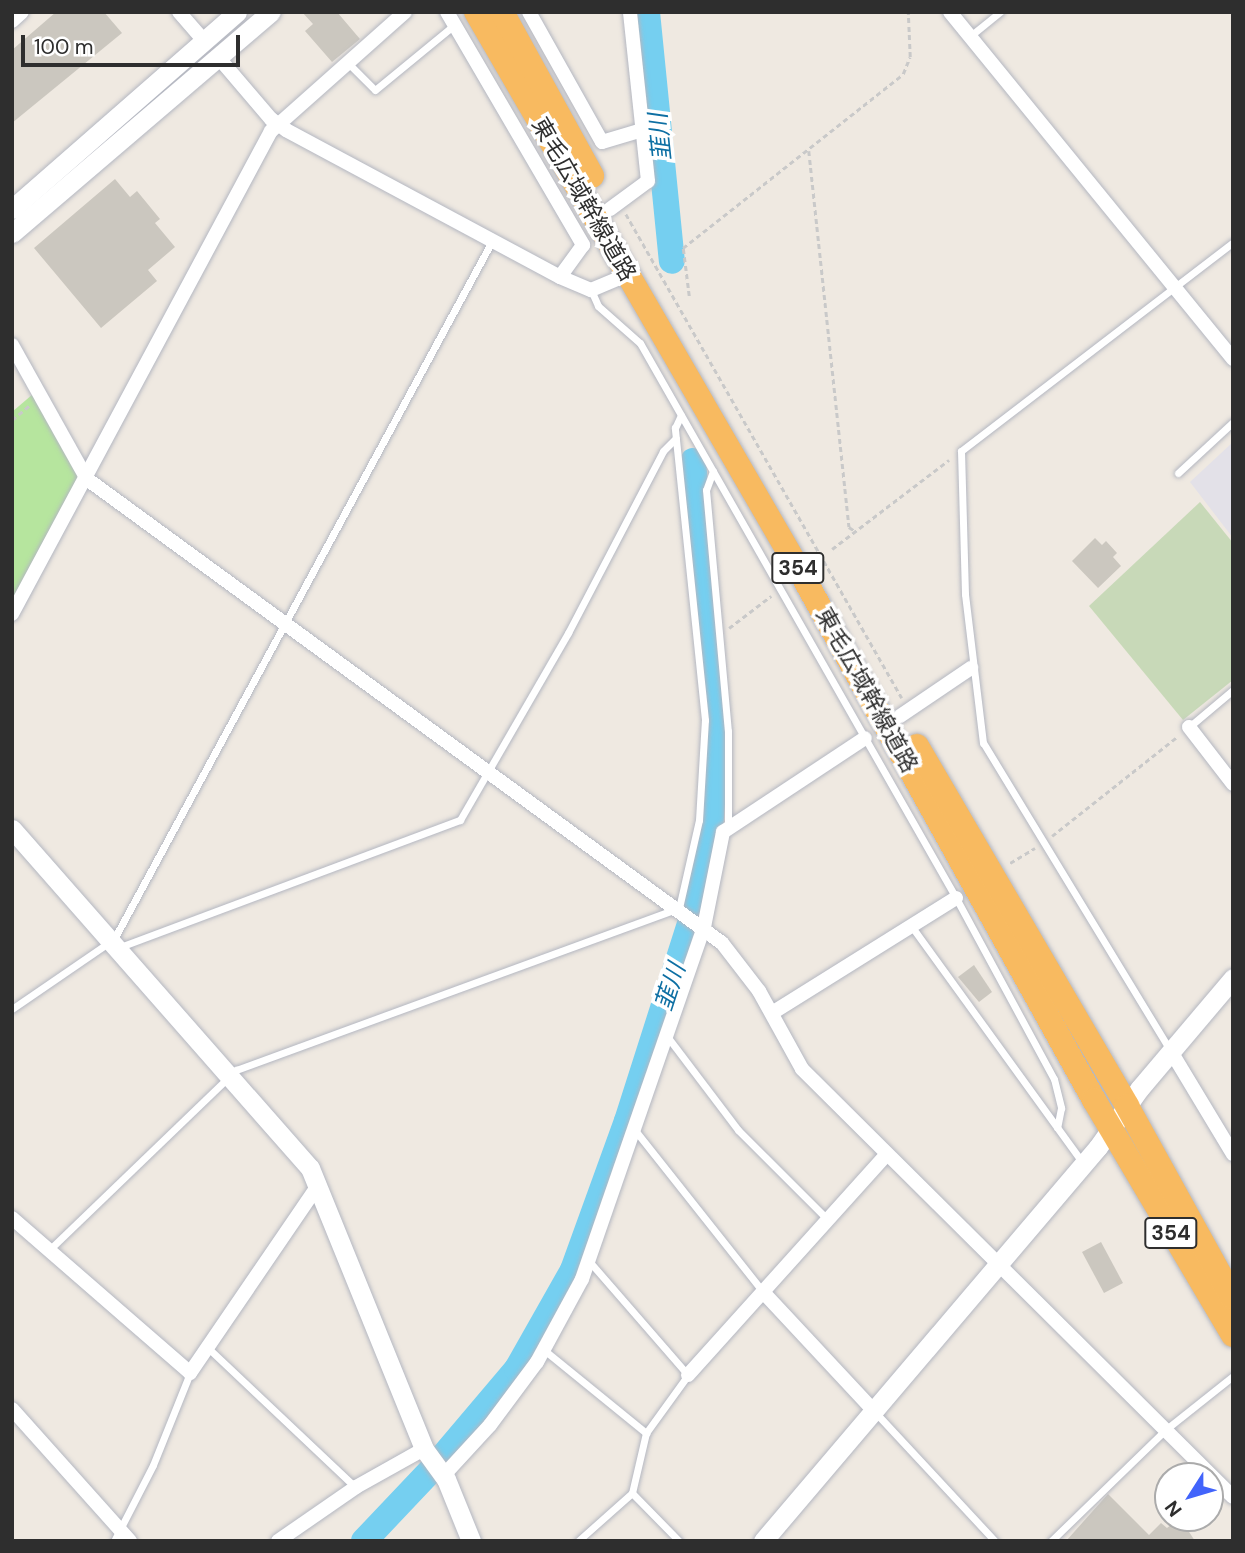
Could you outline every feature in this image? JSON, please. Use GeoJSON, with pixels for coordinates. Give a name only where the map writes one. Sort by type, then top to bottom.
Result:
{"type":"FeatureCollection","features":[{"type":"Feature","properties":{"kind":"highway","name":"東毛広域幹線道路"},"geometry":{"type":"LineString","coordinates":[[502,12],[901,706],[1233,1298]]}},
{"type":"Feature","properties":{"kind":"highway","name":"東毛広域幹線道路"},"geometry":{"type":"LineString","coordinates":[[459,16],[629,274],[1111,1129],[1233,1335]]}},
{"type":"Feature","properties":{"kind":"street"},"geometry":{"type":"LineString","coordinates":[[12,21],[22,12]]}},
{"type":"Feature","properties":{"kind":"street"},"geometry":{"type":"LineString","coordinates":[[179,12],[204,41]]}},
{"type":"Feature","properties":{"kind":"street"},"geometry":{"type":"LineString","coordinates":[[12,209],[237,12]]}},
{"type":"Feature","properties":{"kind":"street"},"geometry":{"type":"LineString","coordinates":[[12,233],[271,12]]}},
{"type":"Feature","properties":{"kind":"street"},"geometry":{"type":"LineString","coordinates":[[12,614],[277,124],[405,12]]}},
{"type":"Feature","properties":{"kind":"street"},"geometry":{"type":"LineString","coordinates":[[528,12],[602,142],[642,130]]}},
{"type":"Feature","properties":{"kind":"street"},"geometry":{"type":"LineString","coordinates":[[619,213],[646,186],[630,12]]}},
{"type":"Feature","properties":{"kind":"street"},"geometry":{"type":"LineString","coordinates":[[950,12],[1233,359]]}},
{"type":"Feature","properties":{"kind":"street"},"geometry":{"type":"LineString","coordinates":[[459,16],[583,245],[560,276]]}},
{"type":"Feature","properties":{"kind":"street"},"geometry":{"type":"LineString","coordinates":[[218,57],[277,124],[492,241],[591,290],[629,274]]}},
{"type":"Feature","properties":{"kind":"street"},"geometry":{"type":"LineString","coordinates":[[12,345],[86,479],[702,925],[734,955],[772,1013],[802,1069],[1233,1497]]}},
{"type":"Feature","properties":{"kind":"street"},"geometry":{"type":"LineString","coordinates":[[901,706],[971,668]]}},
{"type":"Feature","properties":{"kind":"street"},"geometry":{"type":"LineString","coordinates":[[1189,727],[1233,783]]}},
{"type":"Feature","properties":{"kind":"street"},"geometry":{"type":"LineString","coordinates":[[444,1475],[498,1415],[544,1350],[589,1261],[702,925],[720,839],[728,826],[866,738]]}},
{"type":"Feature","properties":{"kind":"street"},"geometry":{"type":"LineString","coordinates":[[12,829],[117,943],[301,1154],[319,1184],[424,1449],[444,1475],[471,1541]]}},
{"type":"Feature","properties":{"kind":"street"},"geometry":{"type":"LineString","coordinates":[[772,1013],[956,898]]}},
{"type":"Feature","properties":{"kind":"street"},"geometry":{"type":"LineString","coordinates":[[763,1541],[1083,1163],[1127,1105],[1233,978]]}},
{"type":"Feature","properties":{"kind":"street"},"geometry":{"type":"LineString","coordinates":[[1172,1053],[1233,1154]]}},
{"type":"Feature","properties":{"kind":"street"},"geometry":{"type":"LineString","coordinates":[[688,1375],[886,1155]]}},
{"type":"Feature","properties":{"kind":"street"},"geometry":{"type":"LineString","coordinates":[[12,1218],[190,1373],[319,1184]]}},
{"type":"Feature","properties":{"kind":"street"},"geometry":{"type":"LineString","coordinates":[[764,1293],[874,1411]]}},
{"type":"Feature","properties":{"kind":"street"},"geometry":{"type":"LineString","coordinates":[[12,1409],[121,1537]]}},
{"type":"Feature","properties":{"kind":"street"},"geometry":{"type":"LineString","coordinates":[[278,1541],[356,1487],[424,1449]]}},
{"type":"Feature","properties":{"kind":"lane"},"geometry":{"type":"LineString","coordinates":[[969,37],[1000,12]]}},
{"type":"Feature","properties":{"kind":"lane"},"geometry":{"type":"LineString","coordinates":[[347,62],[374,90],[459,16]]}},
{"type":"Feature","properties":{"kind":"lane"},"geometry":{"type":"LineString","coordinates":[[117,943],[492,241]]}},
{"type":"Feature","properties":{"kind":"lane"},"geometry":{"type":"LineString","coordinates":[[1172,1053],[983,743],[971,668],[961,451],[1233,242]]}},
{"type":"Feature","properties":{"kind":"lane"},"geometry":{"type":"LineString","coordinates":[[591,290],[598,306],[640,343],[956,898],[1054,1079],[1061,1108],[1057,1128]]}},
{"type":"Feature","properties":{"kind":"lane"},"geometry":{"type":"LineString","coordinates":[[49,1251],[232,1074],[681,910],[699,820],[705,720],[675,422],[681,415]]}},
{"type":"Feature","properties":{"kind":"lane"},"geometry":{"type":"LineString","coordinates":[[1178,474],[1233,422]]}},
{"type":"Feature","properties":{"kind":"lane"},"geometry":{"type":"LineString","coordinates":[[12,1009],[117,943],[454,824],[491,772],[663,451],[677,438]]}},
{"type":"Feature","properties":{"kind":"lane"},"geometry":{"type":"LineString","coordinates":[[713,471],[706,490],[728,731],[728,826]]}},
{"type":"Feature","properties":{"kind":"lane"},"geometry":{"type":"LineString","coordinates":[[1189,727],[1233,690]]}},
{"type":"Feature","properties":{"kind":"lane"},"geometry":{"type":"LineString","coordinates":[[912,927],[1083,1163]]}},
{"type":"Feature","properties":{"kind":"lane"},"geometry":{"type":"LineString","coordinates":[[666,1035],[738,1130],[827,1219]]}},
{"type":"Feature","properties":{"kind":"lane"},"geometry":{"type":"LineString","coordinates":[[634,1129],[764,1293]]}},
{"type":"Feature","properties":{"kind":"lane"},"geometry":{"type":"LineString","coordinates":[[578,1541],[632,1493],[646,1433],[688,1375],[589,1261]]}},
{"type":"Feature","properties":{"kind":"lane"},"geometry":{"type":"LineString","coordinates":[[207,1347],[356,1487]]}},
{"type":"Feature","properties":{"kind":"lane"},"geometry":{"type":"LineString","coordinates":[[544,1350],[646,1433]]}},
{"type":"Feature","properties":{"kind":"lane"},"geometry":{"type":"LineString","coordinates":[[121,1537],[190,1373]]}},
{"type":"Feature","properties":{"kind":"lane"},"geometry":{"type":"LineString","coordinates":[[1051,1541],[1166,1430],[1233,1376]]}},
{"type":"Feature","properties":{"kind":"lane"},"geometry":{"type":"LineString","coordinates":[[874,1411],[995,1541]]}},
{"type":"Feature","properties":{"kind":"lane"},"geometry":{"type":"LineString","coordinates":[[632,1493],[679,1541]]}},
{"type":"Feature","properties":{"kind":"path"},"geometry":{"type":"LineString","coordinates":[[689,296],[683,248],[903,74],[910,57],[908,12]]}},
{"type":"Feature","properties":{"kind":"path"},"geometry":{"type":"LineString","coordinates":[[808,150],[849,527],[855,531]]}},
{"type":"Feature","properties":{"kind":"path"},"geometry":{"type":"LineString","coordinates":[[619,213],[901,706]]}},
{"type":"Feature","properties":{"kind":"path"},"geometry":{"type":"LineString","coordinates":[[12,420],[32,403]]}},
{"type":"Feature","properties":{"kind":"path"},"geometry":{"type":"LineString","coordinates":[[832,549],[961,451]]}},
{"type":"Feature","properties":{"kind":"path"},"geometry":{"type":"LineString","coordinates":[[721,634],[780,589]]}},
{"type":"Feature","properties":{"kind":"path"},"geometry":{"type":"LineString","coordinates":[[1010,863],[1044,843],[1189,727]]}},
{"type":"Feature","properties":{"kind":"shaded area"},"geometry":{"type":"Polygon","coordinates":[[[1233,442],[1233,538],[1190,482],[1233,442]]]}},
{"type":"Feature","properties":{"kind":"green space"},"geometry":{"type":"Polygon","coordinates":[[[33,394],[80,479],[12,601],[12,412],[33,394]]]}},
{"type":"Feature","properties":{"kind":"green space"},"geometry":{"type":"Polygon","coordinates":[[[1200,502],[1233,543],[1233,680],[1183,720],[1089,606],[1200,502]]]}},
{"type":"Feature","properties":{"kind":"building"},"geometry":{"type":"Polygon","coordinates":[[[56,12],[104,12],[122,33],[12,123],[12,50],[56,12]]]}},
{"type":"Feature","properties":{"kind":"building"},"geometry":{"type":"Polygon","coordinates":[[[302,12],[337,12],[360,39],[332,62],[305,31],[313,24],[302,12]]]}},
{"type":"Feature","properties":{"kind":"building"},"geometry":{"type":"Polygon","coordinates":[[[115,179],[130,197],[137,191],[160,219],[155,223],[175,247],[148,270],[157,281],[101,328],[34,248],[115,179]]]}},
{"type":"Feature","properties":{"kind":"building"},"geometry":{"type":"Polygon","coordinates":[[[1095,538],[1102,545],[1106,541],[1117,553],[1113,557],[1121,566],[1098,588],[1072,561],[1095,538]]]}},
{"type":"Feature","properties":{"kind":"building"},"geometry":{"type":"Polygon","coordinates":[[[974,965],[992,992],[979,1002],[958,977],[974,965]]]}},
{"type":"Feature","properties":{"kind":"building"},"geometry":{"type":"Polygon","coordinates":[[[1101,1242],[1123,1283],[1104,1293],[1082,1252],[1101,1242]]]}},
{"type":"Feature","properties":{"kind":"building"},"geometry":{"type":"Polygon","coordinates":[[[1108,1494],[1149,1535],[1154,1530],[1189,1532],[1195,1541],[1066,1541],[1108,1494]]]}},
{"type":"Feature","properties":{"kind":"waterway","name":"韮川"},"geometry":{"type":"LineString","coordinates":[[647,12],[672,261]]}},
{"type":"Feature","properties":{"kind":"waterway","name":"韮川"},"geometry":{"type":"LineString","coordinates":[[440,1460],[517,1369],[573,1270],[627,1121],[697,901],[710,831],[717,735],[693,461]]}},
{"type":"Feature","properties":{"kind":"waterway","name":"韮川"},"geometry":{"type":"LineString","coordinates":[[364,1541],[432,1469]]}}]}
